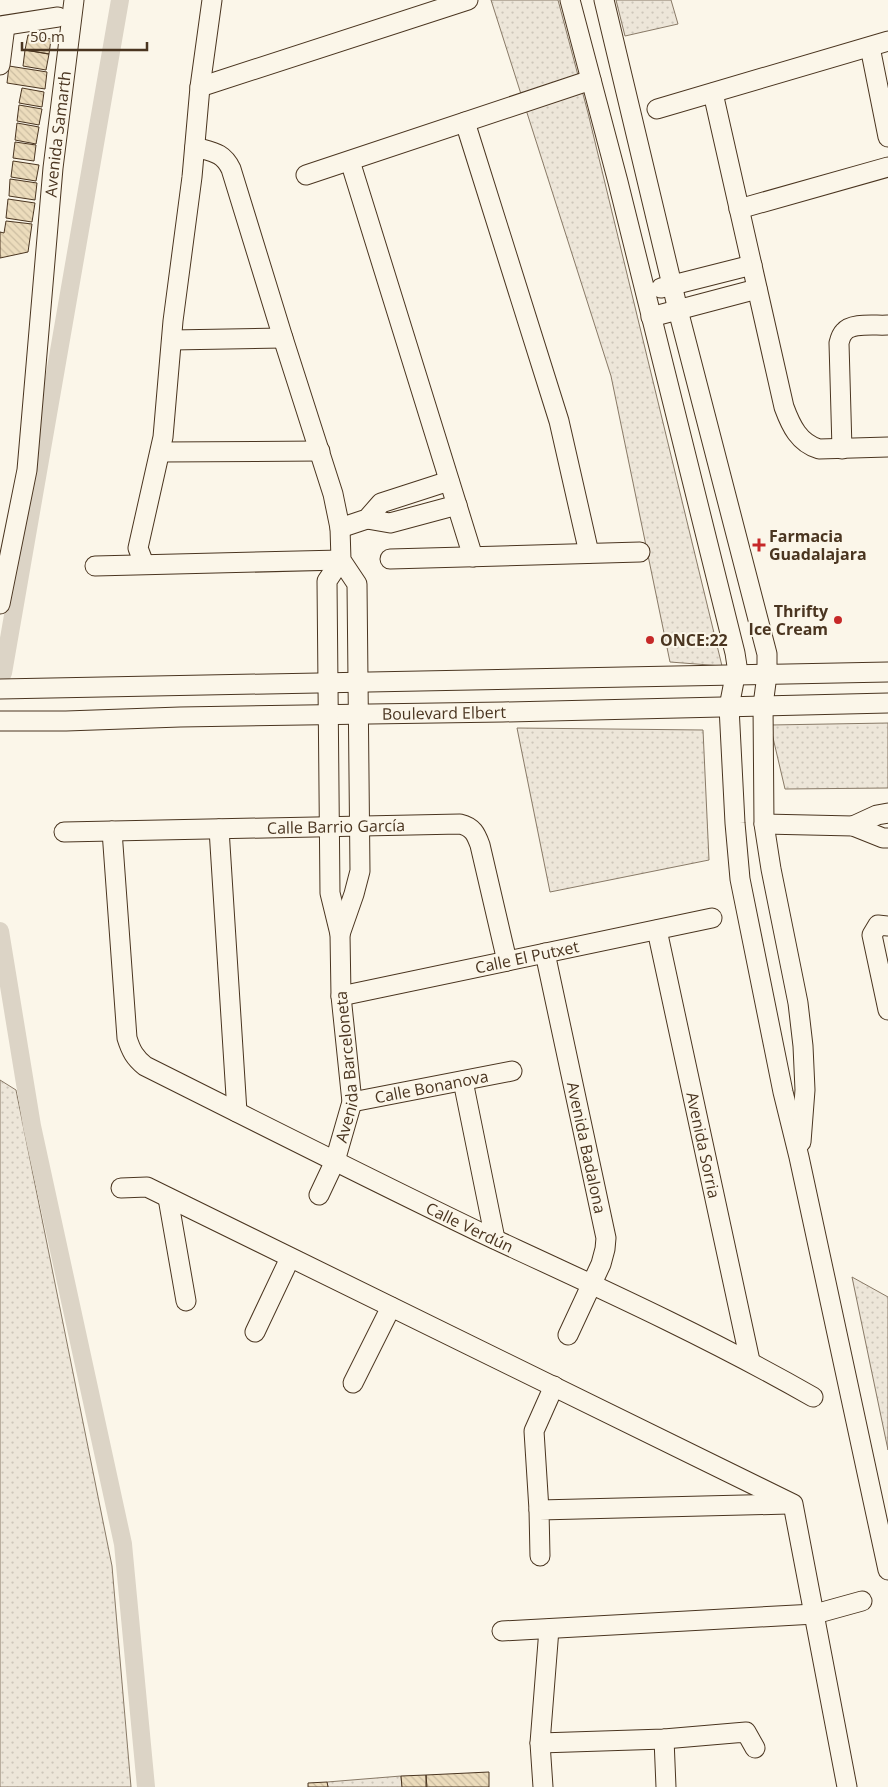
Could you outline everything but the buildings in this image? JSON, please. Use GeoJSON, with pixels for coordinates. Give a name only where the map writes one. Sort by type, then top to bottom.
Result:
{"type":"FeatureCollection","features":[{"type":"Feature","properties":{"kind":"street","name":"Avenida Samarth"},"geometry":{"type":"LineString","coordinates":[[0,604],[27,470],[53,168],[74,0]]}},
{"type":"Feature","properties":{"kind":"street"},"geometry":{"type":"LineString","coordinates":[[144,564],[138,548],[160,452],[195,147],[200,86],[212,0]]}},
{"type":"Feature","properties":{"kind":"street"},"geometry":{"type":"LineString","coordinates":[[200,86],[430,5],[468,0]]}},
{"type":"Feature","properties":{"kind":"street"},"geometry":{"type":"LineString","coordinates":[[570,0],[735,653],[737,666],[729,707],[740,879],[783,1092],[800,1157],[888,1570]]}},
{"type":"Feature","properties":{"kind":"street"},"geometry":{"type":"LineString","coordinates":[[604,0],[678,310],[767,654],[767,675],[763,705],[764,824],[771,869],[798,1003],[803,1046],[805,1090],[800,1157]]}},
{"type":"Feature","properties":{"kind":"street"},"geometry":{"type":"LineString","coordinates":[[0,65],[3,26],[58,17]]}},
{"type":"Feature","properties":{"kind":"street"},"geometry":{"type":"LineString","coordinates":[[657,109],[888,41]]}},
{"type":"Feature","properties":{"kind":"street"},"geometry":{"type":"LineString","coordinates":[[870,46],[888,137]]}},
{"type":"Feature","properties":{"kind":"street"},"geometry":{"type":"LineString","coordinates":[[306,175],[591,80]]}},
{"type":"Feature","properties":{"kind":"street"},"geometry":{"type":"LineString","coordinates":[[712,93],[784,407],[791,425],[802,440],[810,446],[819,449],[888,448]]}},
{"type":"Feature","properties":{"kind":"street"},"geometry":{"type":"LineString","coordinates":[[465,122],[559,420],[588,553]]}},
{"type":"Feature","properties":{"kind":"street"},"geometry":{"type":"LineString","coordinates":[[95,566],[341,560],[340,528],[333,494],[231,169],[227,160],[221,155],[195,147]]}},
{"type":"Feature","properties":{"kind":"street"},"geometry":{"type":"LineString","coordinates":[[350,161],[473,557]]}},
{"type":"Feature","properties":{"kind":"street"},"geometry":{"type":"LineString","coordinates":[[739,209],[888,167]]}},
{"type":"Feature","properties":{"kind":"street"},"geometry":{"type":"LineString","coordinates":[[645,292],[752,265]]}},
{"type":"Feature","properties":{"kind":"street"},"geometry":{"type":"LineString","coordinates":[[651,317],[757,289]]}},
{"type":"Feature","properties":{"kind":"street"},"geometry":{"type":"LineString","coordinates":[[842,449],[839,343],[843,332],[848,328],[888,325]]}},
{"type":"Feature","properties":{"kind":"street"},"geometry":{"type":"LineString","coordinates":[[172,340],[283,338]]}},
{"type":"Feature","properties":{"kind":"street"},"geometry":{"type":"LineString","coordinates":[[160,452],[320,451]]}},
{"type":"Feature","properties":{"kind":"street"},"geometry":{"type":"LineString","coordinates":[[367,519],[381,503],[449,481]]}},
{"type":"Feature","properties":{"kind":"street"},"geometry":{"type":"LineString","coordinates":[[340,528],[367,519],[390,523],[457,504]]}},
{"type":"Feature","properties":{"kind":"street"},"geometry":{"type":"LineString","coordinates":[[390,559],[640,552]]}},
{"type":"Feature","properties":{"kind":"street","name":"Avenida Barceloneta"},"geometry":{"type":"LineString","coordinates":[[319,1195],[335,1161],[352,1102],[341,996],[340,934],[330,893],[327,581],[341,560],[357,584],[360,871],[340,934]]}},
{"type":"Feature","properties":{"kind":"street","name":"Boulevard Elbert"},"geometry":{"type":"LineString","coordinates":[[0,689],[888,672]]}},
{"type":"Feature","properties":{"kind":"street","name":"Boulevard Elbert"},"geometry":{"type":"LineString","coordinates":[[0,721],[358,713],[502,712],[888,702]]}},
{"type":"Feature","properties":{"kind":"street"},"geometry":{"type":"LineString","coordinates":[[853,826],[888,812]]}},
{"type":"Feature","properties":{"kind":"street","name":"Calle Barrio García"},"geometry":{"type":"LineString","coordinates":[[64,832],[460,824],[473,830],[480,845],[507,961]]}},
{"type":"Feature","properties":{"kind":"street"},"geometry":{"type":"LineString","coordinates":[[764,824],[853,826],[883,838],[888,838]]}},
{"type":"Feature","properties":{"kind":"street"},"geometry":{"type":"LineString","coordinates":[[219,829],[237,1112]]}},
{"type":"Feature","properties":{"kind":"street","name":"Calle Verdún"},"geometry":{"type":"LineString","coordinates":[[112,831],[127,1038],[131,1052],[145,1066],[335,1161],[495,1239],[592,1283],[750,1361],[813,1397]]}},
{"type":"Feature","properties":{"kind":"street","name":"Calle El Putxet"},"geometry":{"type":"LineString","coordinates":[[341,996],[712,918]]}},
{"type":"Feature","properties":{"kind":"street"},"geometry":{"type":"LineString","coordinates":[[888,926],[878,925],[872,935],[888,1010]]}},
{"type":"Feature","properties":{"kind":"street","name":"Avenida Sorria"},"geometry":{"type":"LineString","coordinates":[[657,930],[750,1361]]}},
{"type":"Feature","properties":{"kind":"street","name":"Avenida Badalona"},"geometry":{"type":"LineString","coordinates":[[545,953],[606,1238],[602,1264],[568,1335]]}},
{"type":"Feature","properties":{"kind":"street","name":"Calle Bonanova"},"geometry":{"type":"LineString","coordinates":[[352,1102],[512,1071]]}},
{"type":"Feature","properties":{"kind":"street"},"geometry":{"type":"LineString","coordinates":[[463,1081],[495,1239]]}},
{"type":"Feature","properties":{"kind":"street"},"geometry":{"type":"LineString","coordinates":[[783,1092],[788,1098],[794,1099],[805,1090]]}},
{"type":"Feature","properties":{"kind":"street"},"geometry":{"type":"LineString","coordinates":[[121,1188],[147,1187],[793,1504]]}},
{"type":"Feature","properties":{"kind":"street"},"geometry":{"type":"LineString","coordinates":[[168,1198],[186,1301]]}},
{"type":"Feature","properties":{"kind":"street"},"geometry":{"type":"LineString","coordinates":[[255,1332],[290,1258]]}},
{"type":"Feature","properties":{"kind":"street"},"geometry":{"type":"LineString","coordinates":[[353,1382],[391,1308]]}},
{"type":"Feature","properties":{"kind":"street"},"geometry":{"type":"LineString","coordinates":[[540,1556],[534,1431],[554,1386]]}},
{"type":"Feature","properties":{"kind":"street"},"geometry":{"type":"LineString","coordinates":[[539,1510],[793,1504]]}},
{"type":"Feature","properties":{"kind":"street"},"geometry":{"type":"LineString","coordinates":[[793,1504],[847,1787]]}},
{"type":"Feature","properties":{"kind":"street"},"geometry":{"type":"LineString","coordinates":[[502,1631],[815,1614],[862,1601]]}},
{"type":"Feature","properties":{"kind":"street"},"geometry":{"type":"LineString","coordinates":[[543,1787],[540,1743],[549,1629]]}},
{"type":"Feature","properties":{"kind":"street"},"geometry":{"type":"LineString","coordinates":[[540,1743],[664,1739],[746,1732],[755,1748]]}},
{"type":"Feature","properties":{"kind":"street"},"geometry":{"type":"LineString","coordinates":[[664,1739],[666,1787]]}},
{"type":"Feature","properties":{"kind":"shaded area"},"geometry":{"type":"Polygon","coordinates":[[[491,0],[558,0],[588,113],[722,666],[670,662],[611,376],[491,0]]]}},
{"type":"Feature","properties":{"kind":"shaded area"},"geometry":{"type":"Polygon","coordinates":[[[616,0],[671,0],[678,24],[625,36],[616,0]]]}},
{"type":"Feature","properties":{"kind":"shaded area"},"geometry":{"type":"Polygon","coordinates":[[[888,723],[888,788],[785,789],[770,725],[888,723]]]}},
{"type":"Feature","properties":{"kind":"shaded area"},"geometry":{"type":"Polygon","coordinates":[[[517,728],[703,730],[709,860],[550,892],[517,728]]]}},
{"type":"Feature","properties":{"kind":"shaded area"},"geometry":{"type":"Polygon","coordinates":[[[0,1080],[16,1090],[112,1566],[131,1787],[0,1787],[0,1080]]]}},
{"type":"Feature","properties":{"kind":"shaded area"},"geometry":{"type":"Polygon","coordinates":[[[852,1277],[888,1297],[888,1450],[852,1277]]]}},
{"type":"Feature","properties":{"kind":"shaded area"},"geometry":{"type":"Polygon","coordinates":[[[401,1776],[402,1787],[328,1787],[327,1782],[401,1776]]]}},
{"type":"Feature","properties":{"kind":"waterway"},"geometry":{"type":"LineString","coordinates":[[3,673],[120,0]]}},
{"type":"Feature","properties":{"kind":"waterway"},"geometry":{"type":"LineString","coordinates":[[0,931],[32,1126],[123,1544],[146,1787]]}},
{"type":"Feature","properties":{"kind":"place","name":"Farmacia Guadalajara"},"geometry":{"type":"Point","coordinates":[759,545]}},
{"type":"Feature","properties":{"kind":"place","name":"Thrifty Ice Cream"},"geometry":{"type":"Point","coordinates":[838,620]}},
{"type":"Feature","properties":{"kind":"place","name":"ONCE:22"},"geometry":{"type":"Point","coordinates":[650,640]}}]}
